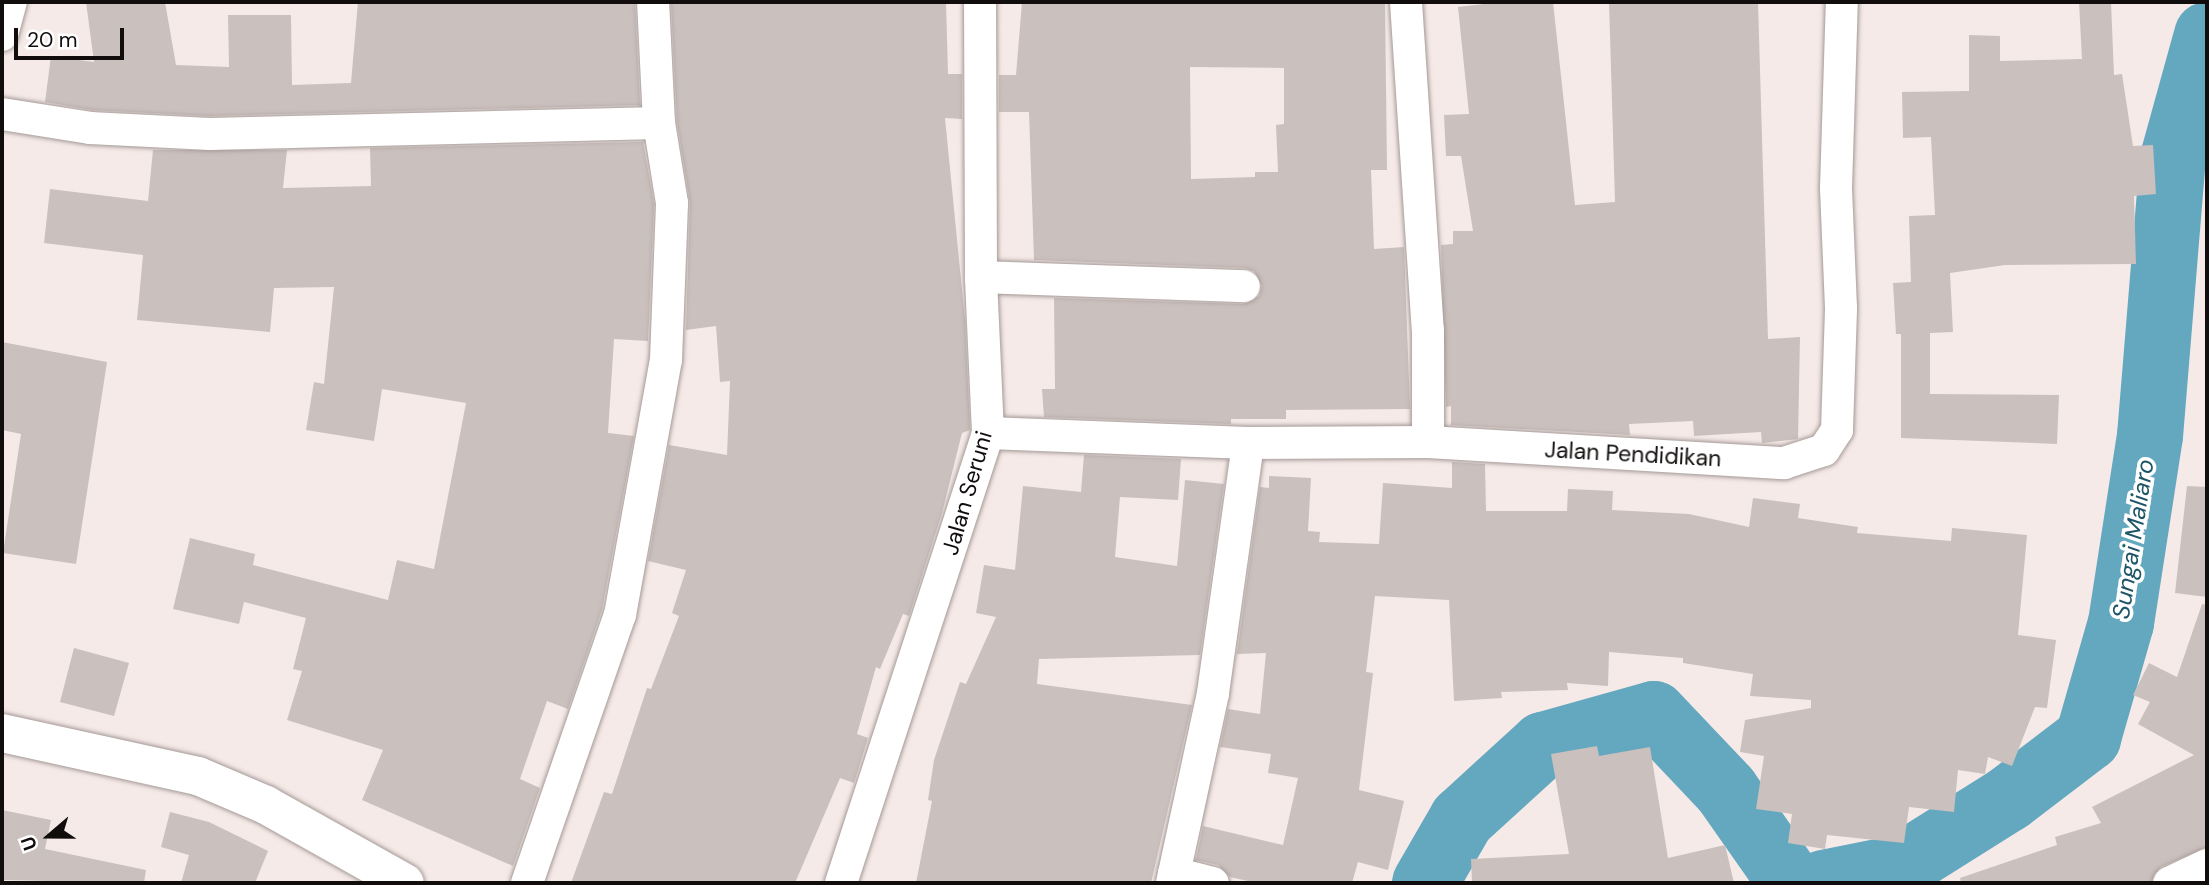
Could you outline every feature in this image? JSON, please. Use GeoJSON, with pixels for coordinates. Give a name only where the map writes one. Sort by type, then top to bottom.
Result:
{"type":"FeatureCollection","features":[{"type":"Feature","properties":{"kind":"street"},"geometry":{"type":"LineString","coordinates":[[2,35],[12,2]]}},
{"type":"Feature","properties":{"kind":"street"},"geometry":{"type":"LineString","coordinates":[[527,883],[620,615],[666,360],[672,203],[659,123],[653,2]]}},
{"type":"Feature","properties":{"kind":"street","name":"Jalan Seruni"},"geometry":{"type":"LineString","coordinates":[[841,883],[988,433],[981,277],[980,2]]}},
{"type":"Feature","properties":{"kind":"street"},"geometry":{"type":"LineString","coordinates":[[1406,2],[1428,330],[1428,442]]}},
{"type":"Feature","properties":{"kind":"street","name":"Jalan Pendidikan"},"geometry":{"type":"LineString","coordinates":[[988,433],[1248,443],[1428,442],[1784,463],[1824,450],[1837,430],[1841,308],[1836,188],[1842,2]]}},
{"type":"Feature","properties":{"kind":"street"},"geometry":{"type":"LineString","coordinates":[[2,114],[90,128],[210,134],[659,123]]}},
{"type":"Feature","properties":{"kind":"street"},"geometry":{"type":"LineString","coordinates":[[981,277],[1244,286]]}},
{"type":"Feature","properties":{"kind":"street"},"geometry":{"type":"LineString","coordinates":[[1213,883],[1173,878],[1213,693],[1248,443]]}},
{"type":"Feature","properties":{"kind":"street"},"geometry":{"type":"LineString","coordinates":[[2,733],[198,776],[266,806],[405,883]]}},
{"type":"Feature","properties":{"kind":"street"},"geometry":{"type":"LineString","coordinates":[[2169,883],[2207,865]]}},
{"type":"Feature","properties":{"kind":"building"},"geometry":{"type":"Polygon","coordinates":[[[86,2],[165,2],[176,65],[229,67],[228,15],[291,15],[292,85],[351,83],[358,2],[635,2],[640,105],[210,116],[92,110],[45,102],[51,56],[94,62],[86,2]]]}},
{"type":"Feature","properties":{"kind":"building"},"geometry":{"type":"Polygon","coordinates":[[[671,2],[946,2],[948,74],[962,74],[962,119],[945,118],[965,320],[970,430],[962,433],[942,513],[909,616],[903,614],[880,669],[876,667],[857,734],[868,738],[854,783],[840,778],[795,883],[571,883],[604,792],[612,794],[647,688],[651,689],[679,616],[672,613],[686,570],[648,561],[669,445],[727,455],[730,381],[720,382],[716,326],[686,330],[690,203],[677,121],[671,2]]]}},
{"type":"Feature","properties":{"kind":"building"},"geometry":{"type":"Polygon","coordinates":[[[1022,2],[1385,2],[1387,170],[1371,170],[1374,249],[1404,247],[1410,409],[1286,410],[1286,419],[1231,419],[1231,424],[1044,417],[1042,389],[1055,389],[1054,298],[1243,304],[1259,296],[1262,286],[1254,271],[1245,268],[1034,260],[1029,112],[999,112],[999,75],[1016,75],[1022,2]],[[1190,67],[1191,179],[1255,177],[1255,172],[1278,172],[1276,125],[1284,124],[1284,68],[1190,67]]]}},
{"type":"Feature","properties":{"kind":"building"},"geometry":{"type":"Polygon","coordinates":[[[1501,2],[1553,2],[1575,205],[1615,202],[1609,2],[1758,2],[1768,339],[1800,337],[1798,439],[1762,443],[1761,432],[1694,436],[1693,421],[1629,424],[1630,435],[1451,425],[1451,406],[1446,407],[1441,245],[1453,244],[1453,231],[1473,231],[1461,156],[1446,156],[1444,115],[1469,114],[1458,7],[1501,2]]]}},
{"type":"Feature","properties":{"kind":"building"},"geometry":{"type":"Polygon","coordinates":[[[2079,2],[2111,2],[2114,75],[2122,74],[2133,146],[2153,145],[2156,194],[2134,196],[2136,264],[2005,265],[1950,273],[1953,332],[1930,333],[1930,394],[2059,395],[2057,444],[1901,438],[1901,334],[1896,334],[1893,283],[1911,282],[1909,216],[1935,215],[1931,137],[1903,138],[1902,92],[1969,91],[1969,35],[2000,36],[2000,61],[2082,59],[2079,2]]]}},
{"type":"Feature","properties":{"kind":"building"},"geometry":{"type":"Polygon","coordinates":[[[643,142],[654,204],[648,341],[614,339],[608,433],[634,436],[602,610],[568,709],[547,701],[520,779],[540,788],[513,866],[362,800],[383,750],[287,720],[302,671],[293,669],[306,618],[244,602],[239,624],[173,609],[190,538],[255,554],[253,565],[388,600],[397,560],[434,569],[466,403],[382,389],[374,441],[306,430],[314,382],[324,384],[334,287],[274,288],[270,332],[137,320],[143,255],[44,243],[50,189],[148,201],[153,150],[287,150],[283,188],[371,186],[370,148],[643,142]]]}},
{"type":"Feature","properties":{"kind":"building"},"geometry":{"type":"Polygon","coordinates":[[[2,342],[107,362],[76,564],[3,553],[21,434],[2,430],[2,342]]]}},
{"type":"Feature","properties":{"kind":"building"},"geometry":{"type":"Polygon","coordinates":[[[1084,455],[1181,459],[1178,500],[1120,497],[1115,557],[1177,566],[1185,480],[1224,484],[1200,655],[1039,659],[1037,684],[1192,705],[1151,883],[916,883],[932,801],[928,800],[934,760],[960,682],[966,684],[996,617],[976,613],[984,565],[1015,570],[1023,486],[1081,492],[1084,455]]]}},
{"type":"Feature","properties":{"kind":"building"},"geometry":{"type":"Polygon","coordinates":[[[1452,462],[1485,464],[1486,511],[1567,511],[1568,489],[1613,491],[1612,510],[1689,514],[1749,527],[1753,498],[1800,504],[1798,518],[1858,527],[1857,533],[1951,541],[1952,528],[2027,535],[2018,635],[2056,640],[2047,708],[2035,707],[2012,766],[1988,757],[1985,774],[1958,770],[1954,812],[1909,807],[1904,843],[1827,835],[1825,849],[1788,843],[1792,814],[1756,809],[1764,756],[1740,752],[1745,720],[1811,708],[1811,700],[1750,696],[1753,674],[1683,663],[1683,658],[1609,652],[1608,686],[1567,683],[1568,690],[1501,692],[1502,698],[1454,701],[1449,600],[1375,596],[1366,672],[1373,673],[1359,790],[1404,801],[1388,870],[1358,862],[1352,883],[1257,883],[1230,877],[1218,865],[1196,860],[1203,826],[1283,845],[1298,778],[1268,773],[1271,754],[1220,747],[1228,709],[1260,714],[1266,653],[1237,654],[1260,487],[1269,488],[1269,476],[1311,478],[1308,531],[1320,532],[1319,542],[1379,544],[1383,483],[1452,488],[1452,462]]]}},
{"type":"Feature","properties":{"kind":"building"},"geometry":{"type":"Polygon","coordinates":[[[2187,486],[2207,487],[2207,597],[2175,593],[2187,486]]]}},
{"type":"Feature","properties":{"kind":"building"},"geometry":{"type":"Polygon","coordinates":[[[2202,604],[2207,605],[2207,847],[2161,867],[2151,883],[1961,883],[1960,878],[2057,845],[2055,837],[2101,823],[2092,807],[2194,755],[2138,724],[2150,702],[2133,695],[2149,663],[2177,677],[2202,604]]]}},
{"type":"Feature","properties":{"kind":"building"},"geometry":{"type":"Polygon","coordinates":[[[74,648],[129,663],[114,716],[60,702],[74,648]]]}},
{"type":"Feature","properties":{"kind":"building"},"geometry":{"type":"Polygon","coordinates":[[[1597,746],[1599,756],[1650,747],[1668,858],[1725,845],[1734,883],[1472,883],[1471,859],[1569,854],[1551,754],[1597,746]]]}},
{"type":"Feature","properties":{"kind":"building"},"geometry":{"type":"Polygon","coordinates":[[[2,810],[51,820],[45,849],[146,870],[144,883],[2,880],[2,810]]]}},
{"type":"Feature","properties":{"kind":"building"},"geometry":{"type":"Polygon","coordinates":[[[170,812],[209,822],[268,851],[255,883],[181,883],[189,855],[161,847],[170,812]]]}},
{"type":"Feature","properties":{"kind":"waterway","name":"Sungai Maliaro"},"geometry":{"type":"LineString","coordinates":[[1823,883],[1898,868],[2008,799],[2088,738],[2121,623],[2150,436],[2173,158],[2207,35]]}},
{"type":"Feature","properties":{"kind":"waterway","name":"Sungai Maliaro"},"geometry":{"type":"LineString","coordinates":[[1425,883],[1462,819],[1543,745],[1654,714],[1726,790],[1791,883]]}}]}
